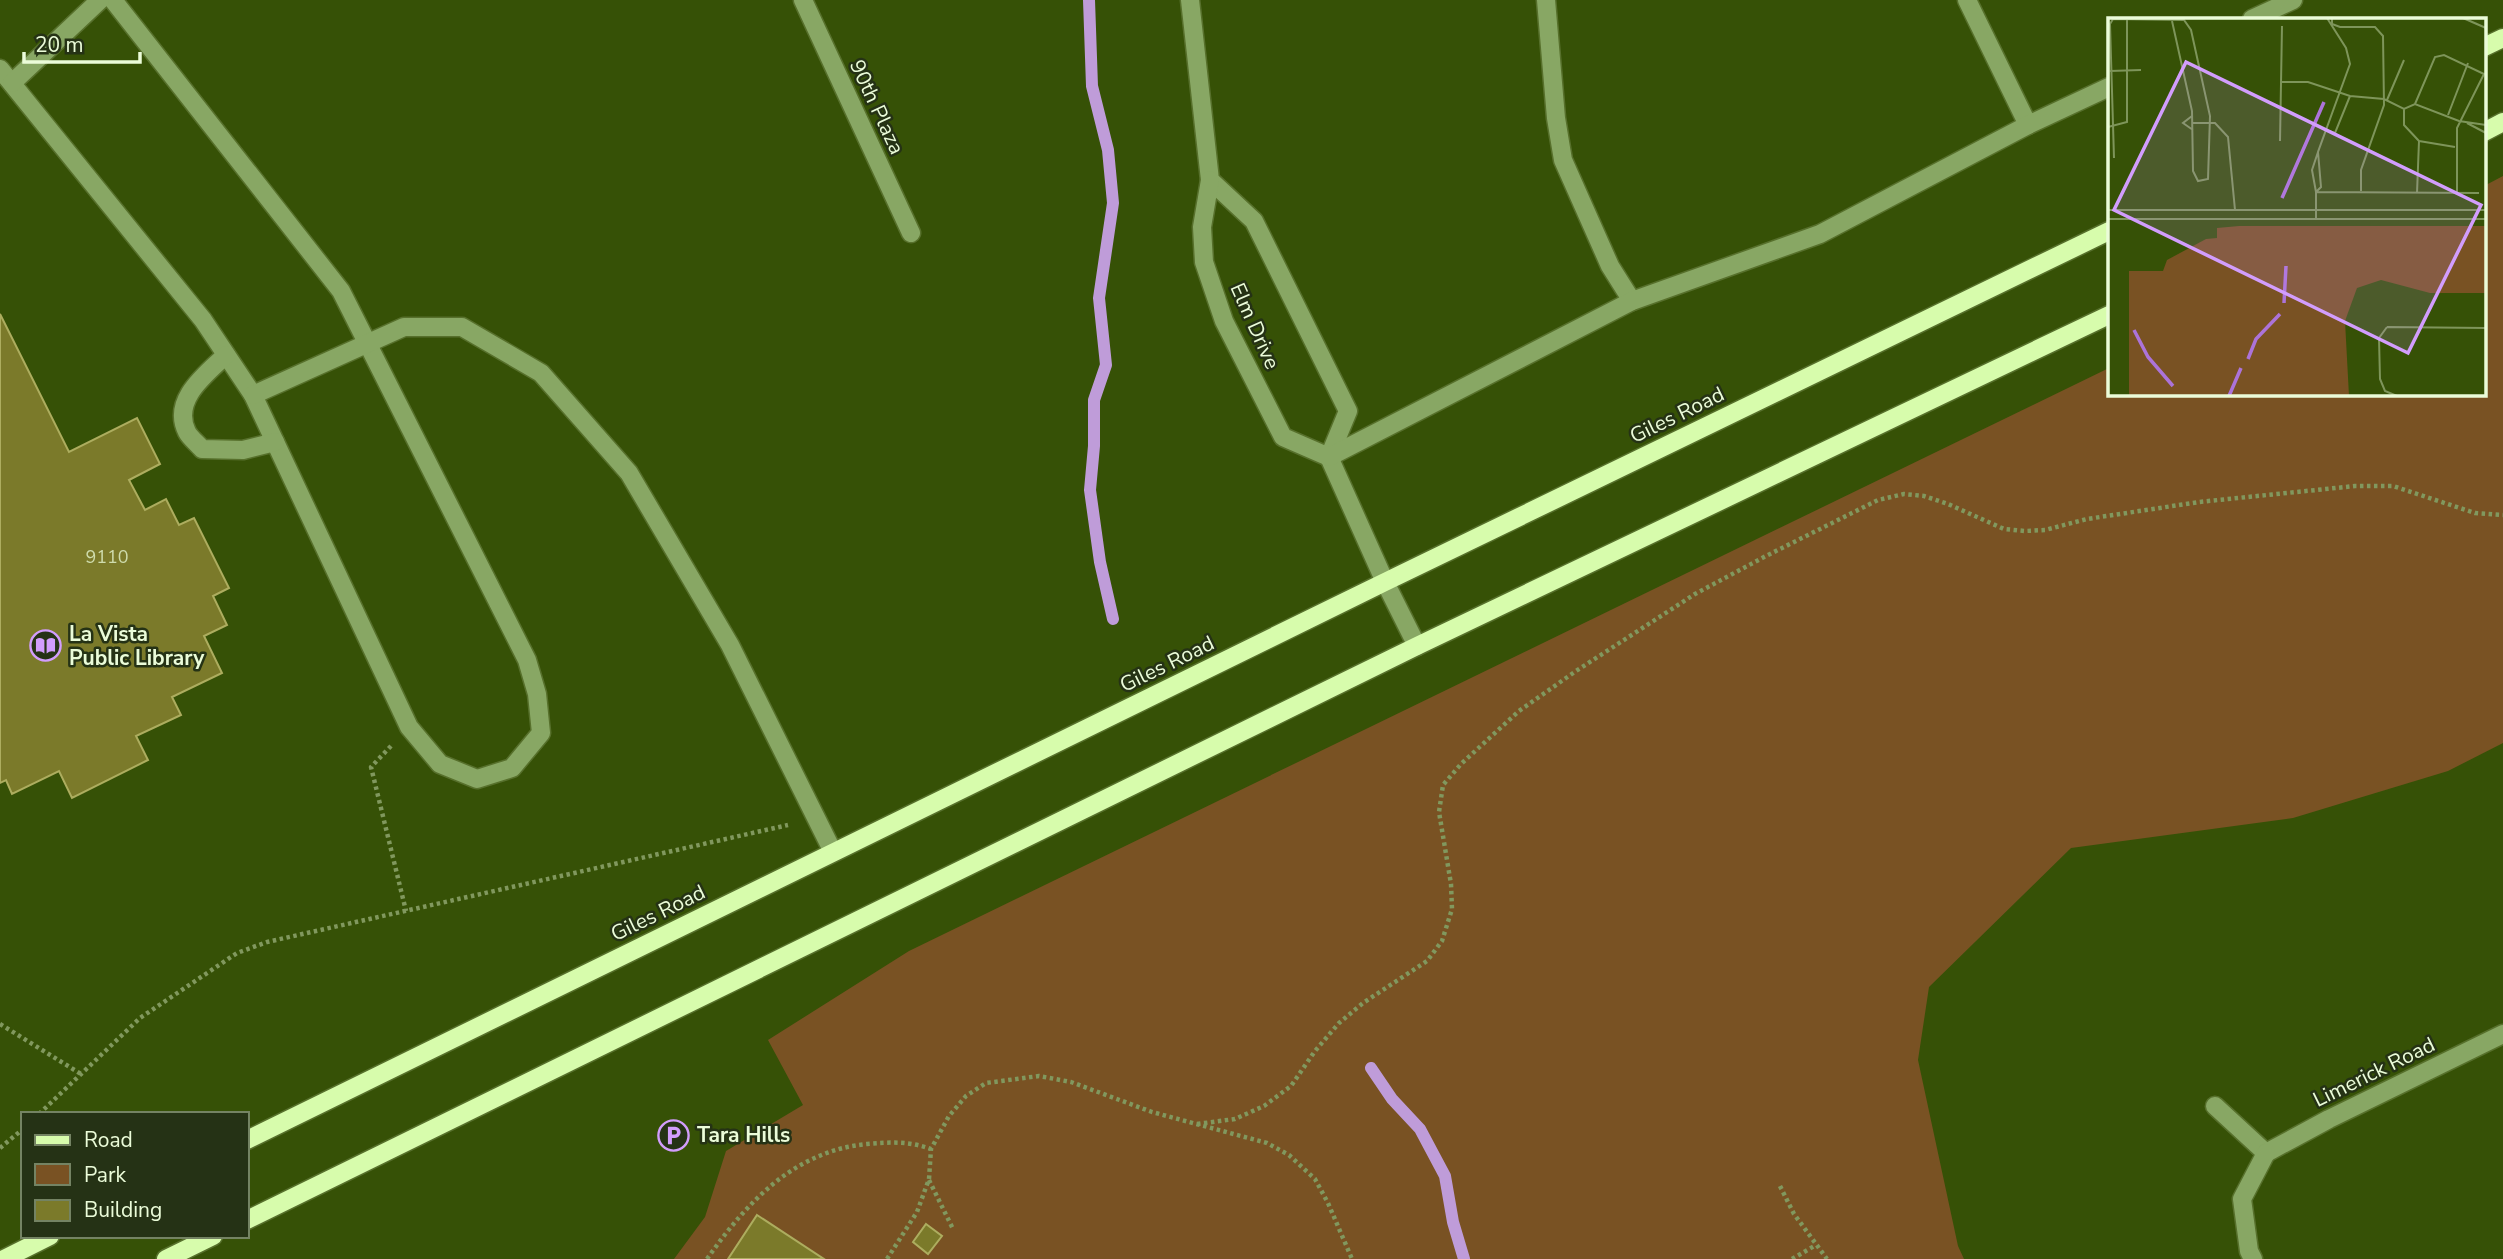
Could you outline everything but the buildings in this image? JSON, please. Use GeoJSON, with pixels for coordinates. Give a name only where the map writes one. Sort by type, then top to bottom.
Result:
{"type":"FeatureCollection","features":[{"type":"Feature","properties":{"kind":"main road"},"geometry":{"type":"LineString","coordinates":[[2486,46],[2503,38]]}},
{"type":"Feature","properties":{"kind":"main road"},"geometry":{"type":"LineString","coordinates":[[2486,131],[2503,122]]}},
{"type":"Feature","properties":{"kind":"main road","name":"Giles Road"},"geometry":{"type":"LineString","coordinates":[[248,1140],[1385,582],[2108,231]]}},
{"type":"Feature","properties":{"kind":"main road"},"geometry":{"type":"LineString","coordinates":[[248,1220],[1418,646],[2108,315]]}},
{"type":"Feature","properties":{"kind":"main road"},"geometry":{"type":"LineString","coordinates":[[4,1259],[46,1238]]}},
{"type":"Feature","properties":{"kind":"main road"},"geometry":{"type":"LineString","coordinates":[[166,1259],[209,1238]]}},
{"type":"Feature","properties":{"kind":"street"},"geometry":{"type":"LineString","coordinates":[[100,0],[6,76],[203,320],[253,395],[409,727],[440,764],[477,779],[512,768],[541,733],[537,694],[527,660],[341,291],[113,0]]}},
{"type":"Feature","properties":{"kind":"street","name":"90th Plaza"},"geometry":{"type":"LineString","coordinates":[[803,0],[911,233]]}},
{"type":"Feature","properties":{"kind":"street","name":"Elm Drive"},"geometry":{"type":"LineString","coordinates":[[1190,0],[1210,180],[1202,227],[1204,262],[1224,321],[1283,436],[1329,457],[1348,411],[1254,221],[1210,180]]}},
{"type":"Feature","properties":{"kind":"street"},"geometry":{"type":"LineString","coordinates":[[1546,0],[1556,118],[1563,160],[1610,266],[1632,301]]}},
{"type":"Feature","properties":{"kind":"street"},"geometry":{"type":"LineString","coordinates":[[1966,0],[2028,125]]}},
{"type":"Feature","properties":{"kind":"street"},"geometry":{"type":"LineString","coordinates":[[2254,18],[2293,0]]}},
{"type":"Feature","properties":{"kind":"street"},"geometry":{"type":"LineString","coordinates":[[1418,646],[1385,582],[1329,457],[1632,301],[1820,234],[2028,125],[2108,87]]}},
{"type":"Feature","properties":{"kind":"street"},"geometry":{"type":"LineString","coordinates":[[253,395],[404,327],[462,327],[541,373],[629,473],[730,645],[832,852]]}},
{"type":"Feature","properties":{"kind":"street"},"geometry":{"type":"LineString","coordinates":[[226,355],[191,389],[183,409],[187,432],[202,449],[243,450],[275,442]]}},
{"type":"Feature","properties":{"kind":"street","name":"Limerick Road"},"geometry":{"type":"LineString","coordinates":[[2266,1153],[2329,1119],[2503,1034]]}},
{"type":"Feature","properties":{"kind":"street"},"geometry":{"type":"LineString","coordinates":[[2216,1106],[2266,1153],[2242,1199],[2249,1251],[2253,1259]]}},
{"type":"Feature","properties":{"kind":"path"},"geometry":{"type":"LineString","coordinates":[[1197,1125],[1235,1119],[1264,1106],[1291,1086],[1315,1051],[1339,1023],[1363,1003],[1427,961],[1443,941],[1452,909],[1451,884],[1439,812],[1443,785],[1461,764],[1530,703],[1695,594],[1878,499],[1904,494],[1924,496],[2004,529],[2025,531],[2045,530],[2087,519],[2199,502],[2355,486],[2393,486],[2475,513],[2503,515]]}},
{"type":"Feature","properties":{"kind":"path"},"geometry":{"type":"LineString","coordinates":[[406,911],[370,767],[409,727]]}},
{"type":"Feature","properties":{"kind":"path"},"geometry":{"type":"LineString","coordinates":[[41,1112],[140,1018],[237,953],[267,943],[816,818]]}},
{"type":"Feature","properties":{"kind":"path"},"geometry":{"type":"LineString","coordinates":[[0,1024],[81,1074]]}},
{"type":"Feature","properties":{"kind":"path"},"geometry":{"type":"LineString","coordinates":[[887,1259],[917,1212],[929,1179],[931,1149],[948,1116],[966,1096],[986,1083],[1039,1076],[1071,1082],[1152,1112],[1267,1143],[1302,1165],[1315,1179],[1352,1259]]}},
{"type":"Feature","properties":{"kind":"path"},"geometry":{"type":"LineString","coordinates":[[0,1148],[21,1131]]}},
{"type":"Feature","properties":{"kind":"path"},"geometry":{"type":"LineString","coordinates":[[707,1259],[732,1223],[762,1193],[787,1172],[819,1155],[849,1146],[889,1142],[914,1143],[931,1149]]}},
{"type":"Feature","properties":{"kind":"path"},"geometry":{"type":"LineString","coordinates":[[929,1179],[953,1229]]}},
{"type":"Feature","properties":{"kind":"path"},"geometry":{"type":"LineString","coordinates":[[1780,1186],[1794,1214],[1827,1259]]}},
{"type":"Feature","properties":{"kind":"path"},"geometry":{"type":"LineString","coordinates":[[1792,1259],[1816,1245]]}},
{"type":"Feature","properties":{"kind":"green space"},"geometry":{"type":"Polygon","coordinates":[[[2503,176],[2503,743],[2448,771],[2293,818],[2071,848],[1929,987],[1918,1060],[1958,1246],[1964,1259],[674,1259],[705,1217],[726,1151],[803,1105],[768,1040],[909,951],[2108,368],[2108,396],[2486,396],[2486,185],[2503,176]]]}},
{"type":"Feature","properties":{"kind":"waterway"},"geometry":{"type":"LineString","coordinates":[[1089,0],[1092,86],[1108,150],[1113,203],[1099,298],[1106,365],[1094,400],[1090,490],[1100,562],[1113,619]]}},
{"type":"Feature","properties":{"kind":"waterway"},"geometry":{"type":"LineString","coordinates":[[1371,1068],[1392,1099],[1420,1129],[1445,1176],[1453,1222],[1464,1259]]}},
{"type":"Feature","properties":{"kind":"place","name":"La Vista Public Library"},"geometry":{"type":"Point","coordinates":[46,646]}},
{"type":"Feature","properties":{"kind":"place","name":"Tara Hills"},"geometry":{"type":"Point","coordinates":[674,1135]}}]}
